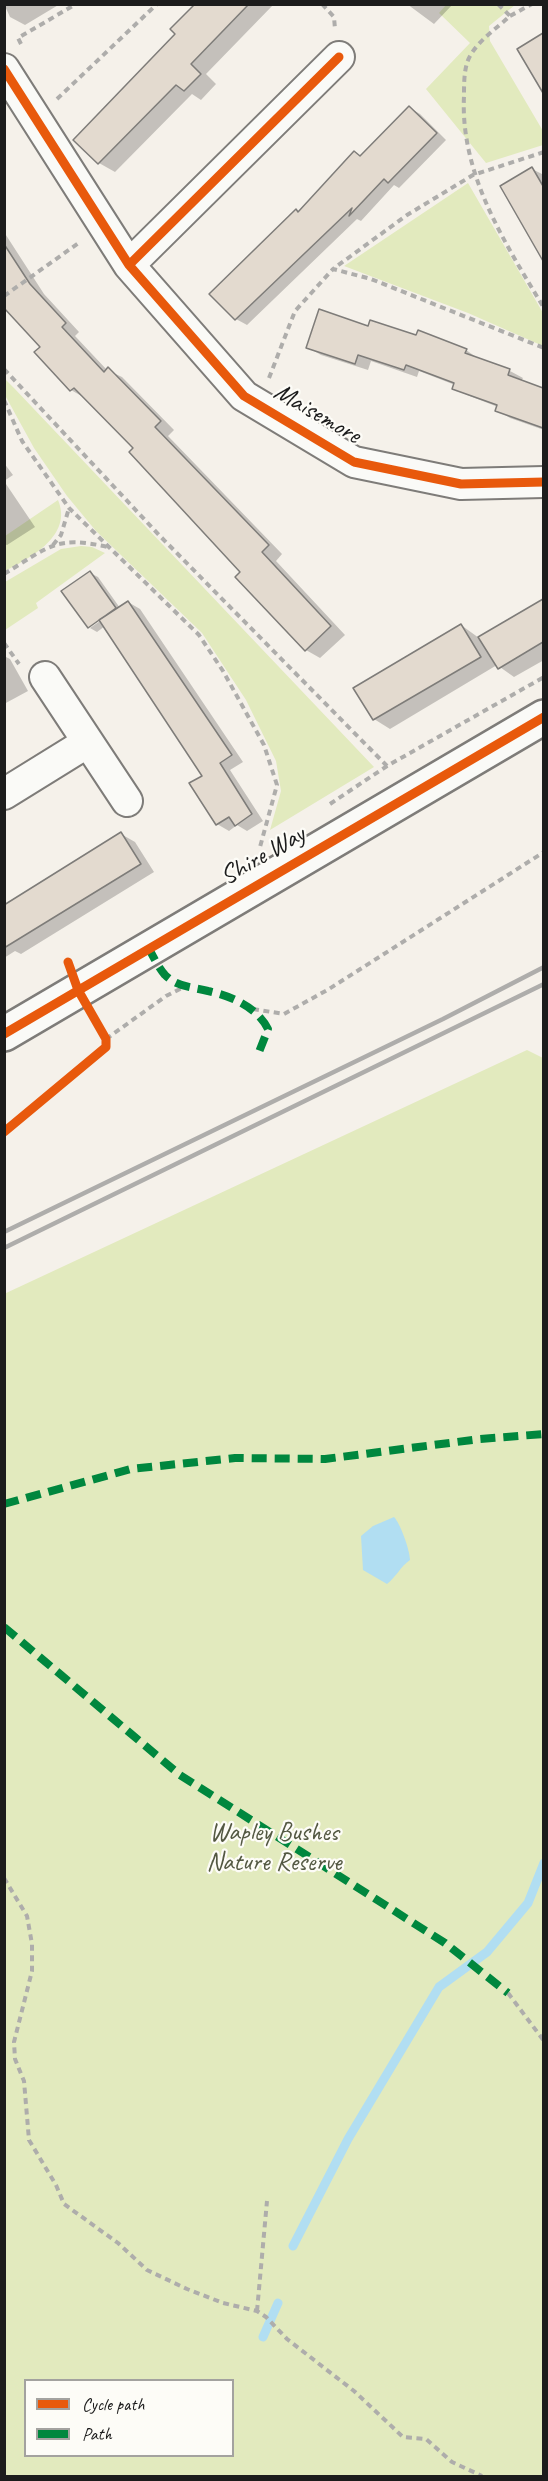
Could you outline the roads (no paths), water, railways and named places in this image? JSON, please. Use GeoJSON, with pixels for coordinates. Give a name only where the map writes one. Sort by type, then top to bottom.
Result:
{"type":"FeatureCollection","features":[{"type":"Feature","properties":{"kind":"street"},"geometry":{"type":"LineString","coordinates":[[129,264],[339,57]]}},
{"type":"Feature","properties":{"kind":"street","name":"Maisemore"},"geometry":{"type":"LineString","coordinates":[[13,58],[104,225],[129,264],[244,396],[354,462],[461,484],[543,482]]}},
{"type":"Feature","properties":{"kind":"street"},"geometry":{"type":"LineString","coordinates":[[45,678],[128,801]]}},
{"type":"Feature","properties":{"kind":"street","name":"Shire Way"},"geometry":{"type":"LineString","coordinates":[[4,1034],[543,717]]}},
{"type":"Feature","properties":{"kind":"street"},"geometry":{"type":"LineString","coordinates":[[4,794],[88,742]]}},
{"type":"Feature","properties":{"kind":"water"},"geometry":{"type":"Polygon","coordinates":[[[394,1517],[404,1537],[410,1560],[387,1584],[363,1570],[361,1536],[373,1526],[394,1517]]]}},
{"type":"Feature","properties":{"kind":"waterway"},"geometry":{"type":"LineString","coordinates":[[293,2246],[348,2139],[439,1987],[487,1952],[528,1903],[544,1863]]}},
{"type":"Feature","properties":{"kind":"waterway"},"geometry":{"type":"LineString","coordinates":[[263,2337],[278,2303]]}},
{"type":"Feature","properties":{"kind":"railway"},"geometry":{"type":"LineString","coordinates":[[4,1232],[443,1019],[544,967]]}},
{"type":"Feature","properties":{"kind":"railway"},"geometry":{"type":"LineString","coordinates":[[4,1248],[544,984]]}},
{"type":"Feature","properties":{"kind":"park label","name":"Wapley Bushes Nature Reserve"},"geometry":{"type":"Point","coordinates":[274,1848]}}]}
